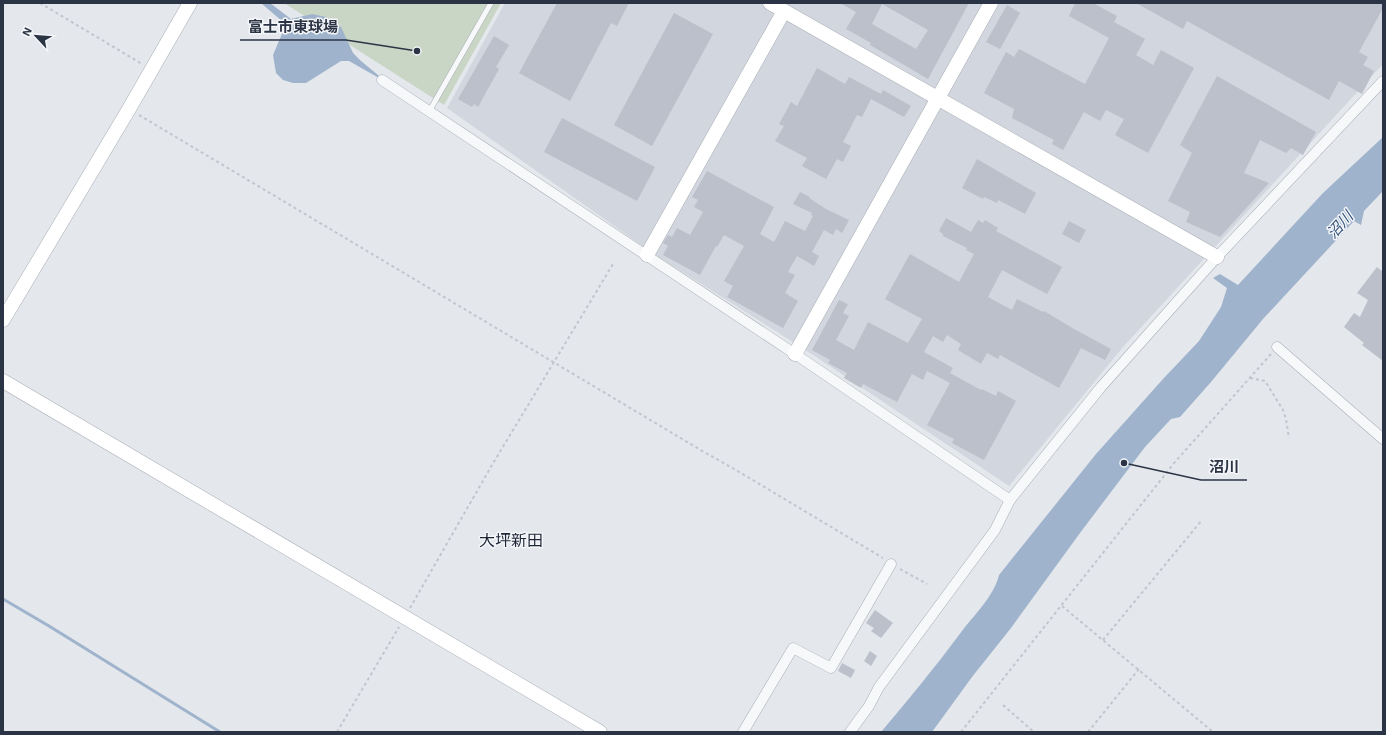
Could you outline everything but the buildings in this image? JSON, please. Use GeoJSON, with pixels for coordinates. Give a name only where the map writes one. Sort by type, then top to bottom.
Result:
{"type":"FeatureCollection","features":[{"type":"Feature","properties":{"kind":"street"},"geometry":{"type":"LineString","coordinates":[[3,320],[129,109],[190,3]]}},
{"type":"Feature","properties":{"kind":"street"},"geometry":{"type":"LineString","coordinates":[[770,3],[786,7],[938,98],[1217,257]]}},
{"type":"Feature","properties":{"kind":"street"},"geometry":{"type":"LineString","coordinates":[[795,354],[991,3]]}},
{"type":"Feature","properties":{"kind":"street"},"geometry":{"type":"LineString","coordinates":[[647,255],[786,7]]}},
{"type":"Feature","properties":{"kind":"street"},"geometry":{"type":"LineString","coordinates":[[382,80],[430,110],[647,255],[1010,500]]}},
{"type":"Feature","properties":{"kind":"street"},"geometry":{"type":"LineString","coordinates":[[850,732],[869,706],[879,686],[995,530],[1010,500],[1101,387],[1217,257],[1383,81]]}},
{"type":"Feature","properties":{"kind":"street"},"geometry":{"type":"LineString","coordinates":[[1277,348],[1383,439]]}},
{"type":"Feature","properties":{"kind":"street"},"geometry":{"type":"LineString","coordinates":[[3,381],[600,732]]}},
{"type":"Feature","properties":{"kind":"street"},"geometry":{"type":"LineString","coordinates":[[743,732],[793,648],[831,668],[891,564]]}},
{"type":"Feature","properties":{"kind":"lane"},"geometry":{"type":"LineString","coordinates":[[430,110],[491,3]]}},
{"type":"Feature","properties":{"kind":"path"},"geometry":{"type":"LineString","coordinates":[[40,3],[151,69]]}},
{"type":"Feature","properties":{"kind":"path"},"geometry":{"type":"LineString","coordinates":[[129,109],[736,470],[891,564],[927,584]]}},
{"type":"Feature","properties":{"kind":"path"},"geometry":{"type":"LineString","coordinates":[[337,732],[492,465],[613,264]]}},
{"type":"Feature","properties":{"kind":"path"},"geometry":{"type":"LineString","coordinates":[[960,732],[1062,606],[1175,462],[1277,348]]}},
{"type":"Feature","properties":{"kind":"path"},"geometry":{"type":"LineString","coordinates":[[1250,378],[1265,381],[1275,396],[1286,419],[1289,438]]}},
{"type":"Feature","properties":{"kind":"path"},"geometry":{"type":"LineString","coordinates":[[1103,640],[1202,520]]}},
{"type":"Feature","properties":{"kind":"path"},"geometry":{"type":"LineString","coordinates":[[1062,606],[1213,732]]}},
{"type":"Feature","properties":{"kind":"path"},"geometry":{"type":"LineString","coordinates":[[1088,732],[1139,669]]}},
{"type":"Feature","properties":{"kind":"path"},"geometry":{"type":"LineString","coordinates":[[1003,705],[1034,732]]}},
{"type":"Feature","properties":{"kind":"shaded area"},"geometry":{"type":"Polygon","coordinates":[[[505,3],[1383,3],[1383,64],[1123,347],[1009,486],[807,351],[654,254],[447,108],[505,3]]]}},
{"type":"Feature","properties":{"kind":"green space"},"geometry":{"type":"Polygon","coordinates":[[[284,3],[501,3],[444,105],[284,3]]]}},
{"type":"Feature","properties":{"kind":"water"},"geometry":{"type":"Polygon","coordinates":[[[261,3],[270,3],[291,19],[312,14],[326,17],[341,27],[353,53],[378,75],[379,78],[349,61],[341,61],[306,83],[293,83],[283,80],[276,73],[273,55],[284,29],[283,22],[261,3]]]}},
{"type":"Feature","properties":{"kind":"water"},"geometry":{"type":"Polygon","coordinates":[[[1383,137],[1383,191],[1364,211],[1361,225],[1354,221],[1263,319],[1180,417],[1171,419],[1145,447],[932,732],[881,732],[984,604],[997,583],[999,575],[1096,454],[1199,341],[1221,307],[1227,288],[1213,278],[1220,274],[1238,285],[1323,193],[1383,137]]]}},
{"type":"Feature","properties":{"kind":"waterway"},"geometry":{"type":"LineString","coordinates":[[3,599],[220,732]]}},
{"type":"Feature","properties":{"kind":"place","name":"富士市東球場"},"geometry":{"type":"Point","coordinates":[417,51]}},
{"type":"Feature","properties":{"kind":"place","name":"沼川"},"geometry":{"type":"Point","coordinates":[1124,463]}},
{"type":"Feature","properties":{"kind":"district","name":"大坪新田"},"geometry":{"type":"Point","coordinates":[511,540]}}]}
